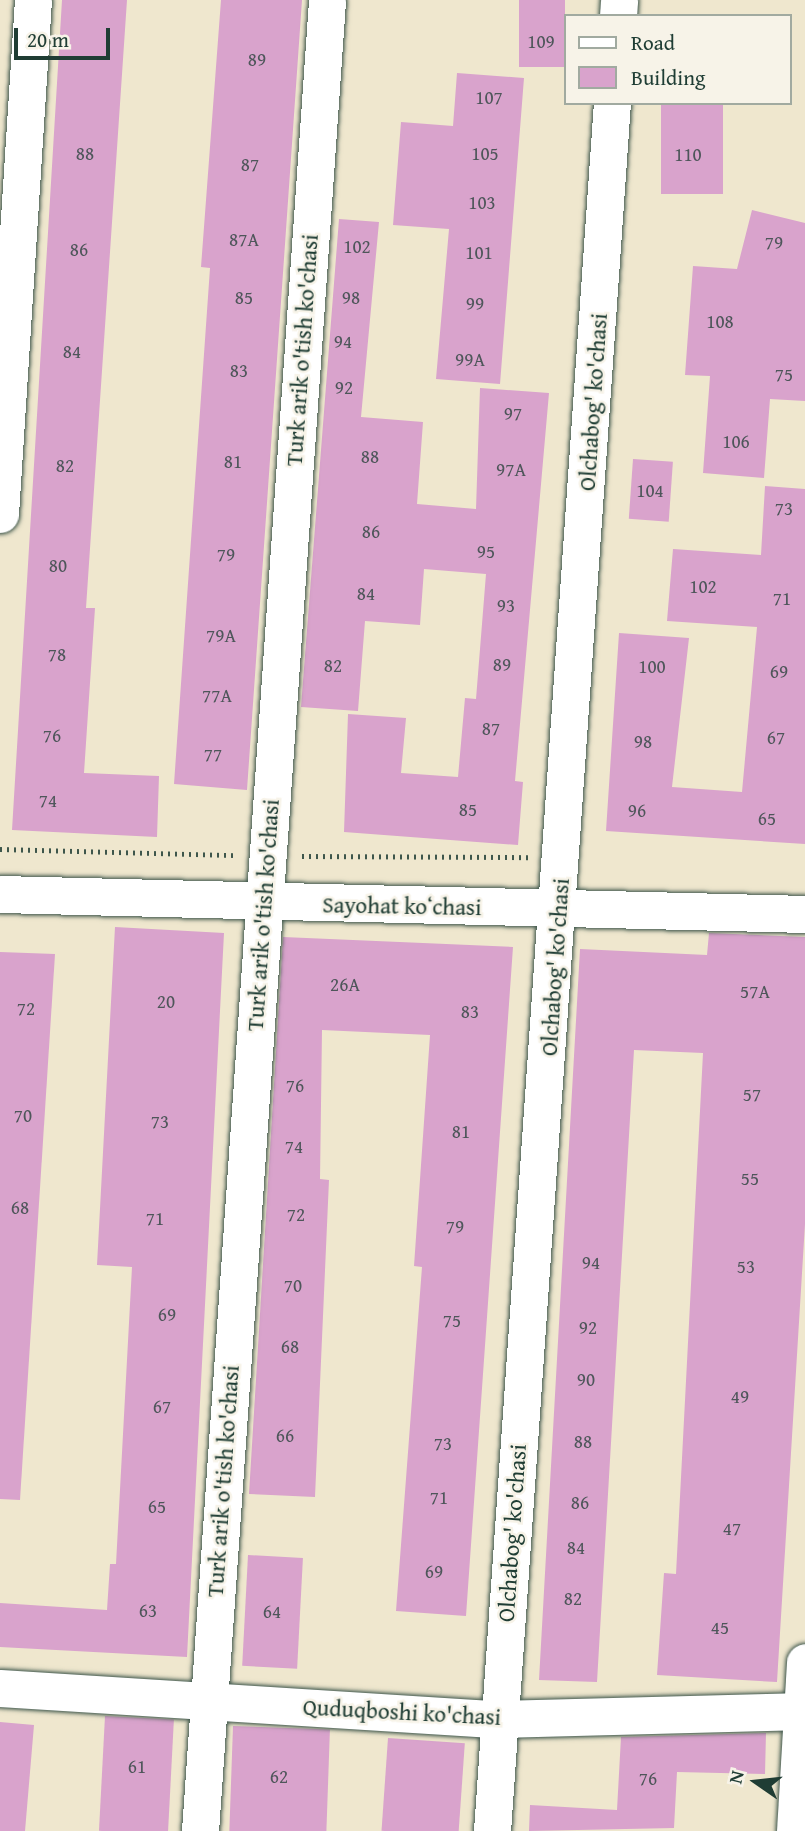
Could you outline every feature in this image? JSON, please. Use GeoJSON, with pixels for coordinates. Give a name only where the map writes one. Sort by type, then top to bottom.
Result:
{"type":"FeatureCollection","features":[{"type":"Feature","properties":{"kind":"street"},"geometry":{"type":"LineString","coordinates":[[0,514],[33,0]]}},
{"type":"Feature","properties":{"kind":"street","name":"Turk arik o'tish ko'chasi"},"geometry":{"type":"LineString","coordinates":[[200,1831],[327,0]]}},
{"type":"Feature","properties":{"kind":"street","name":"Olchabog' ko'chasi"},"geometry":{"type":"LineString","coordinates":[[492,1831],[498,1719],[560,908],[612,105]]}},
{"type":"Feature","properties":{"kind":"street","name":"Sayohat koʻchasi"},"geometry":{"type":"LineString","coordinates":[[0,894],[265,905],[805,914]]}},
{"type":"Feature","properties":{"kind":"street"},"geometry":{"type":"LineString","coordinates":[[795,1831],[805,1662]]}},
{"type":"Feature","properties":{"kind":"street","name":"Quduqboshi ko'chasi"},"geometry":{"type":"LineString","coordinates":[[0,1688],[498,1719],[804,1711]]}},
{"type":"Feature","properties":{"kind":"building"},"geometry":{"type":"Polygon","coordinates":[[[62,0],[127,0],[86,608],[95,608],[84,773],[159,776],[157,837],[12,830],[62,0]]]}},
{"type":"Feature","properties":{"kind":"building"},"geometry":{"type":"Polygon","coordinates":[[[221,0],[302,0],[247,790],[174,784],[210,268],[201,267],[221,0]]]}},
{"type":"Feature","properties":{"kind":"building"},"geometry":{"type":"Polygon","coordinates":[[[519,0],[565,0],[564,67],[519,67],[519,0]]]}},
{"type":"Feature","properties":{"kind":"building"},"geometry":{"type":"Polygon","coordinates":[[[457,73],[524,78],[500,384],[436,379],[449,229],[393,225],[401,122],[453,126],[457,73]]]}},
{"type":"Feature","properties":{"kind":"building"},"geometry":{"type":"Polygon","coordinates":[[[661,105],[723,105],[723,194],[661,194],[661,105]]]}},
{"type":"Feature","properties":{"kind":"building"},"geometry":{"type":"Polygon","coordinates":[[[752,210],[805,223],[805,401],[770,399],[764,478],[703,473],[710,376],[685,375],[693,266],[737,269],[752,210]]]}},
{"type":"Feature","properties":{"kind":"building"},"geometry":{"type":"Polygon","coordinates":[[[339,219],[379,222],[361,417],[423,422],[417,504],[476,509],[480,388],[549,393],[515,781],[523,782],[518,845],[344,832],[348,714],[406,718],[401,773],[458,777],[465,698],[476,699],[486,574],[424,569],[420,625],[365,621],[358,711],[301,707],[339,219]]]}},
{"type":"Feature","properties":{"kind":"building"},"geometry":{"type":"Polygon","coordinates":[[[633,459],[673,462],[669,522],[629,519],[633,459]]]}},
{"type":"Feature","properties":{"kind":"building"},"geometry":{"type":"Polygon","coordinates":[[[765,486],[805,489],[805,844],[606,831],[619,633],[689,638],[672,787],[742,792],[757,627],[667,621],[673,549],[761,555],[765,486]]]}},
{"type":"Feature","properties":{"kind":"building"},"geometry":{"type":"Polygon","coordinates":[[[115,927],[224,933],[187,1657],[0,1647],[0,1603],[107,1610],[110,1564],[116,1564],[132,1267],[97,1265],[115,927]]]}},
{"type":"Feature","properties":{"kind":"building"},"geometry":{"type":"Polygon","coordinates":[[[709,933],[805,937],[805,1224],[777,1682],[657,1675],[664,1573],[676,1574],[703,1053],[634,1050],[597,1682],[539,1680],[580,949],[707,955],[709,933]]]}},
{"type":"Feature","properties":{"kind":"building"},"geometry":{"type":"Polygon","coordinates":[[[283,937],[513,947],[466,1616],[396,1611],[422,1267],[414,1266],[430,1035],[322,1030],[320,1179],[329,1180],[315,1497],[249,1494],[283,937]]]}},
{"type":"Feature","properties":{"kind":"building"},"geometry":{"type":"Polygon","coordinates":[[[0,952],[55,954],[20,1500],[0,1499],[0,952]]]}},
{"type":"Feature","properties":{"kind":"building"},"geometry":{"type":"Polygon","coordinates":[[[248,1555],[303,1558],[297,1669],[242,1666],[248,1555]]]}},
{"type":"Feature","properties":{"kind":"building"},"geometry":{"type":"Polygon","coordinates":[[[105,1716],[174,1720],[168,1831],[99,1831],[105,1716]]]}},
{"type":"Feature","properties":{"kind":"building"},"geometry":{"type":"Polygon","coordinates":[[[0,1722],[34,1725],[25,1831],[0,1831],[0,1722]]]}},
{"type":"Feature","properties":{"kind":"building"},"geometry":{"type":"Polygon","coordinates":[[[233,1726],[330,1729],[326,1831],[229,1831],[233,1726]]]}},
{"type":"Feature","properties":{"kind":"building"},"geometry":{"type":"Polygon","coordinates":[[[766,1733],[765,1774],[677,1772],[674,1828],[529,1831],[530,1805],[617,1810],[621,1737],[766,1733]]]}},
{"type":"Feature","properties":{"kind":"building"},"geometry":{"type":"Polygon","coordinates":[[[388,1738],[465,1743],[459,1831],[382,1831],[388,1738]]]}}]}
